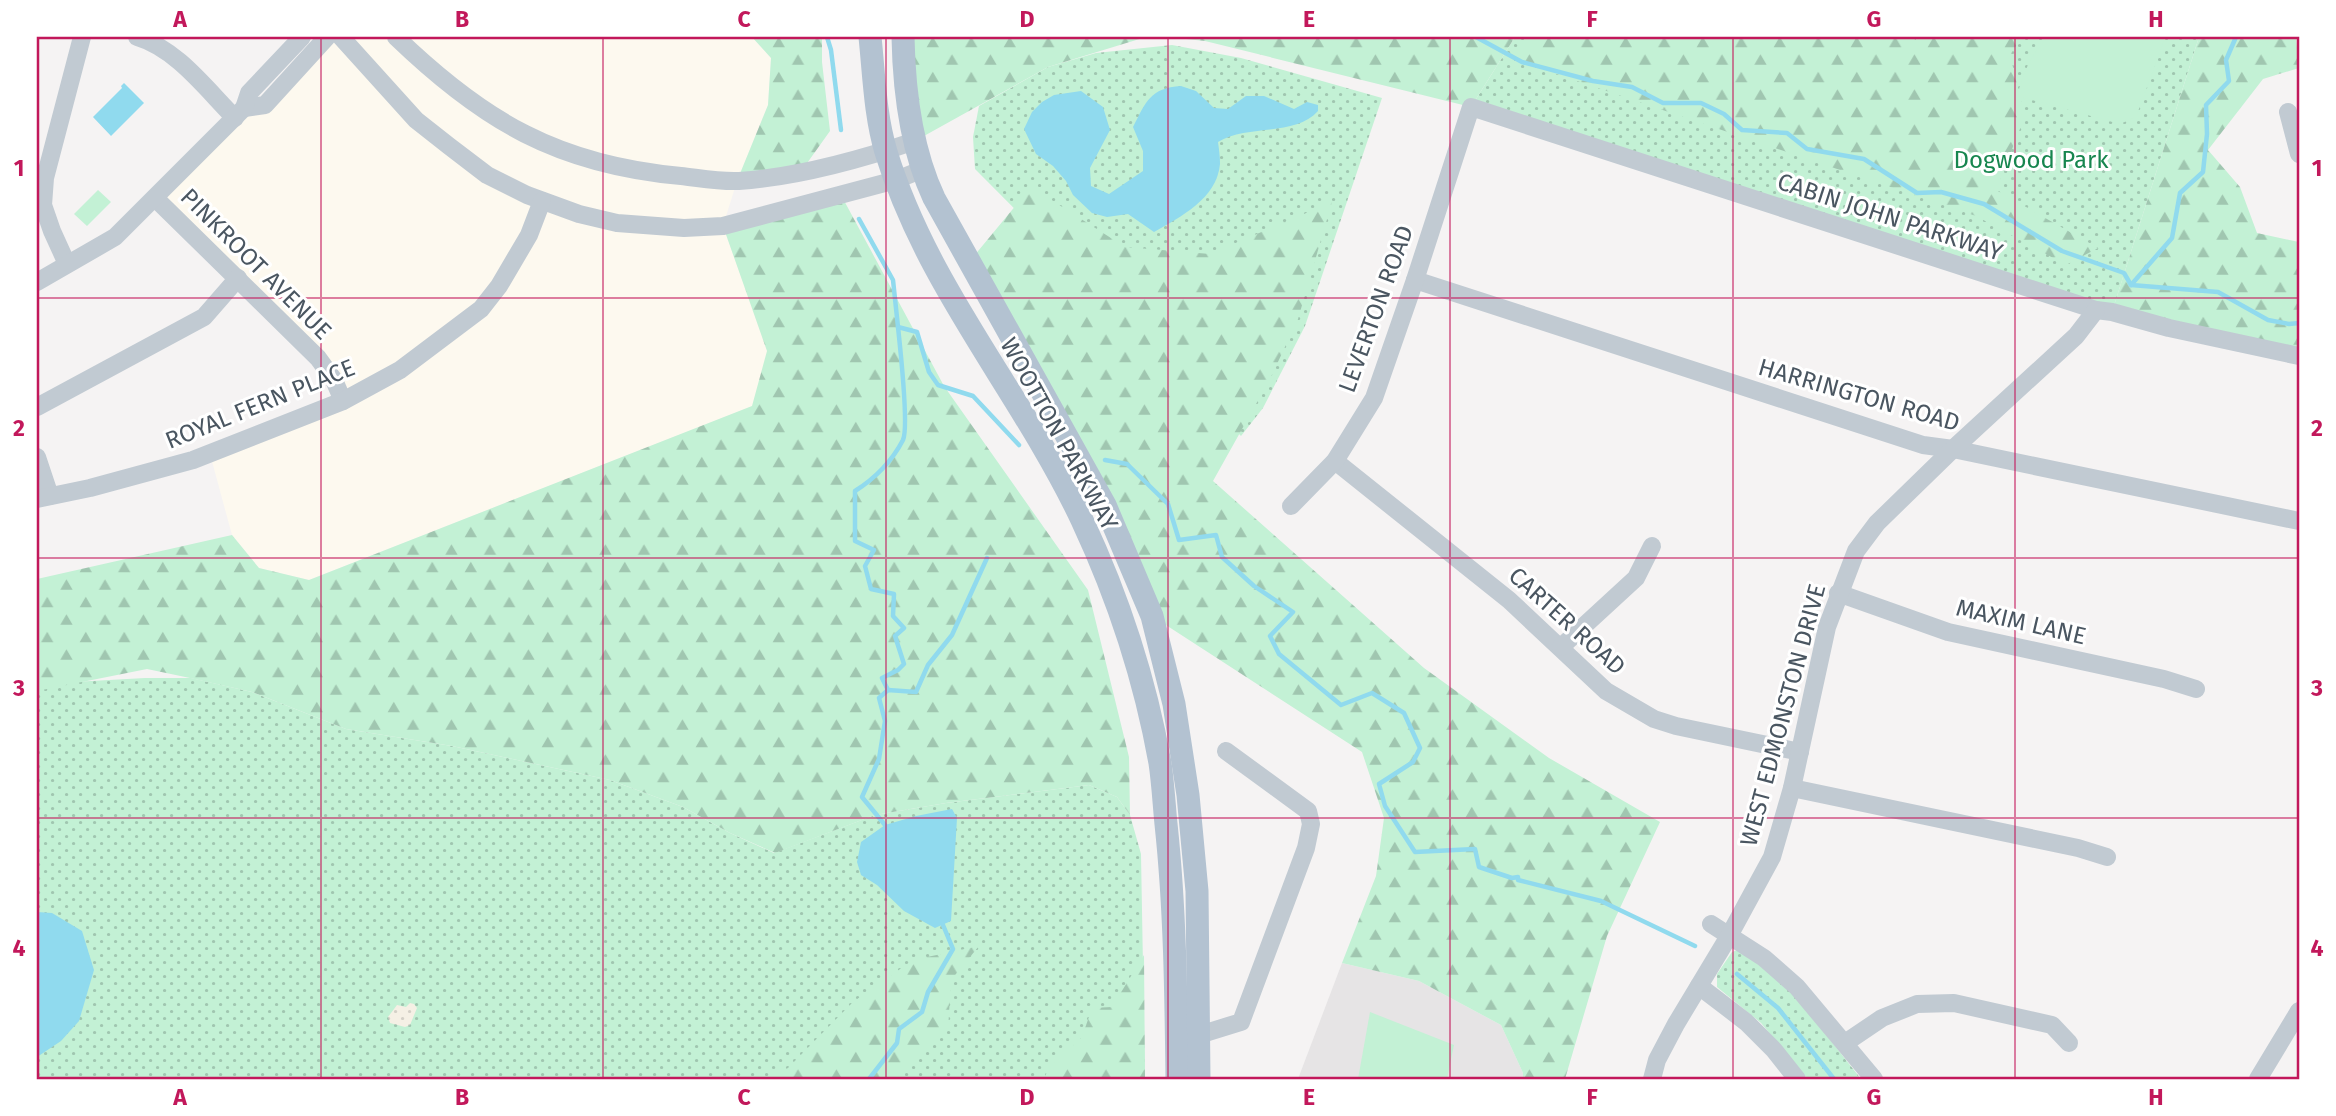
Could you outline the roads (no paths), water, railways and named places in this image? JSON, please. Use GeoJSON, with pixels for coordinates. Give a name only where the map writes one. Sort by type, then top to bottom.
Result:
{"type":"FeatureCollection","features":[{"type":"Feature","properties":{"kind":"main road","name":"WOOTTON PARKWAY"},"geometry":{"type":"LineString","coordinates":[[870,37],[877,106],[886,151],[912,221],[946,291],[1048,457],[1081,518],[1116,599],[1141,677],[1160,764],[1172,875],[1177,1079]]}},
{"type":"Feature","properties":{"kind":"main road","name":"WOOTTON PARKWAY"},"geometry":{"type":"LineString","coordinates":[[903,37],[903,62],[921,170],[969,262],[1105,505],[1152,616],[1174,704],[1188,795],[1197,891],[1199,1079]]}},
{"type":"Feature","properties":{"kind":"street"},"geometry":{"type":"LineString","coordinates":[[67,264],[43,205],[45,178],[82,37]]}},
{"type":"Feature","properties":{"kind":"street"},"geometry":{"type":"LineString","coordinates":[[137,37],[148,40],[173,57],[239,113]]}},
{"type":"Feature","properties":{"kind":"street"},"geometry":{"type":"LineString","coordinates":[[37,282],[115,237],[239,113],[249,93],[302,37]]}},
{"type":"Feature","properties":{"kind":"street"},"geometry":{"type":"LineString","coordinates":[[239,113],[265,105],[327,37]]}},
{"type":"Feature","properties":{"kind":"street"},"geometry":{"type":"LineString","coordinates":[[341,37],[416,120],[487,175],[542,201],[617,223],[684,228],[723,226],[896,180],[921,170]]}},
{"type":"Feature","properties":{"kind":"street"},"geometry":{"type":"LineString","coordinates":[[396,37],[472,103],[514,129],[570,155],[646,173],[737,181],[800,173],[915,141]]}},
{"type":"Feature","properties":{"kind":"street","name":"LEVERTON ROAD"},"geometry":{"type":"LineString","coordinates":[[1291,506],[1335,461],[1374,398],[1471,107]]}},
{"type":"Feature","properties":{"kind":"street","name":"CABIN JOHN PARKWAY"},"geometry":{"type":"LineString","coordinates":[[1471,107],[2096,310],[2299,356]]}},
{"type":"Feature","properties":{"kind":"street"},"geometry":{"type":"LineString","coordinates":[[2288,112],[2299,154]]}},
{"type":"Feature","properties":{"kind":"street","name":"PINKROOT AVENUE"},"geometry":{"type":"LineString","coordinates":[[155,198],[318,358],[334,380],[343,401]]}},
{"type":"Feature","properties":{"kind":"street","name":"ROYAL FERN PLACE"},"geometry":{"type":"LineString","coordinates":[[43,497],[90,488],[193,460],[343,401],[400,370],[481,309],[499,286],[529,235],[542,201]]}},
{"type":"Feature","properties":{"kind":"street"},"geometry":{"type":"LineString","coordinates":[[37,407],[204,317],[238,278]]}},
{"type":"Feature","properties":{"kind":"street","name":"HARRINGTON ROAD"},"geometry":{"type":"LineString","coordinates":[[1415,280],[1923,444],[2299,521]]}},
{"type":"Feature","properties":{"kind":"street","name":"WEST EDMONSTON DRIVE"},"geometry":{"type":"LineString","coordinates":[[1652,1079],[1657,1060],[1772,857],[1792,788],[1827,627],[1856,551],[1877,523],[2076,336],[2096,310]]}},
{"type":"Feature","properties":{"kind":"street"},"geometry":{"type":"LineString","coordinates":[[37,457],[43,497]]}},
{"type":"Feature","properties":{"kind":"street","name":"CARTER ROAD"},"geometry":{"type":"LineString","coordinates":[[1335,461],[1509,600],[1606,691],[1654,719],[1676,726],[1800,752]]}},
{"type":"Feature","properties":{"kind":"street"},"geometry":{"type":"LineString","coordinates":[[1561,647],[1636,578],[1652,546]]}},
{"type":"Feature","properties":{"kind":"street","name":"MAXIM LANE"},"geometry":{"type":"LineString","coordinates":[[1838,593],[1948,632],[2164,679],[2196,689]]}},
{"type":"Feature","properties":{"kind":"street"},"geometry":{"type":"LineString","coordinates":[[1176,1035],[1199,1035],[1241,1022],[1306,848],[1311,824],[1308,811],[1226,751]]}},
{"type":"Feature","properties":{"kind":"street"},"geometry":{"type":"LineString","coordinates":[[1792,788],[2078,848],[2107,857]]}},
{"type":"Feature","properties":{"kind":"street"},"geometry":{"type":"LineString","coordinates":[[1710,924],[1764,958],[1797,987],[1874,1079]]}},
{"type":"Feature","properties":{"kind":"street"},"geometry":{"type":"LineString","coordinates":[[1699,986],[1746,1022],[1797,1079]]}},
{"type":"Feature","properties":{"kind":"street"},"geometry":{"type":"LineString","coordinates":[[1845,1043],[1882,1018],[1917,1004],[1954,1003],[2052,1025],[2069,1043]]}},
{"type":"Feature","properties":{"kind":"street"},"geometry":{"type":"LineString","coordinates":[[2258,1079],[2299,1011]]}},
{"type":"Feature","properties":{"kind":"water"},"geometry":{"type":"Polygon","coordinates":[[[124,83],[144,103],[111,136],[93,117],[124,83]]]}},
{"type":"Feature","properties":{"kind":"water"},"geometry":{"type":"Polygon","coordinates":[[[1181,86],[1196,91],[1214,108],[1228,109],[1246,96],[1264,96],[1294,109],[1307,102],[1318,105],[1318,111],[1297,124],[1242,133],[1218,142],[1220,164],[1212,187],[1205,197],[1196,206],[1154,232],[1128,214],[1107,217],[1092,213],[1073,195],[1066,181],[1053,166],[1036,154],[1024,129],[1032,112],[1054,95],[1081,91],[1103,107],[1110,130],[1090,168],[1091,186],[1109,194],[1143,171],[1143,151],[1133,127],[1150,98],[1162,90],[1181,86]]]}},
{"type":"Feature","properties":{"kind":"water"},"geometry":{"type":"Polygon","coordinates":[[[952,809],[957,818],[951,921],[935,928],[904,911],[877,885],[861,875],[857,862],[861,842],[885,825],[952,809]]]}},
{"type":"Feature","properties":{"kind":"water"},"geometry":{"type":"Polygon","coordinates":[[[37,912],[52,913],[82,931],[94,970],[79,1021],[61,1041],[37,1057],[37,912]]]}},
{"type":"Feature","properties":{"kind":"waterway"},"geometry":{"type":"LineString","coordinates":[[827,37],[841,130]]}},
{"type":"Feature","properties":{"kind":"waterway"},"geometry":{"type":"LineString","coordinates":[[1476,37],[1522,62],[1593,81],[1632,87],[1663,103],[1701,103],[1724,114],[1742,130],[1787,133],[1807,149],[1864,159],[1917,193],[1941,192],[1984,204],[2062,251],[2124,273],[2131,285],[2218,292],[2268,320],[2299,323]]}},
{"type":"Feature","properties":{"kind":"waterway"},"geometry":{"type":"LineString","coordinates":[[2131,285],[2172,238],[2180,193],[2203,172],[2207,134],[2206,105],[2229,81],[2226,60],[2236,37]]}},
{"type":"Feature","properties":{"kind":"waterway"},"geometry":{"type":"LineString","coordinates":[[859,219],[893,280],[898,327],[917,332],[929,372],[938,385],[973,396],[1019,445]]}},
{"type":"Feature","properties":{"kind":"waterway"},"geometry":{"type":"LineString","coordinates":[[888,690],[882,678],[904,664],[895,636],[904,628],[893,616],[894,594],[871,589],[865,566],[874,550],[855,541],[855,491],[882,469],[903,440],[905,404],[898,327]]}},
{"type":"Feature","properties":{"kind":"waterway"},"geometry":{"type":"LineString","coordinates":[[1105,460],[1127,464],[1168,504],[1179,540],[1216,535],[1222,557],[1254,586],[1293,612],[1270,636],[1279,654],[1341,705],[1372,693],[1404,713],[1420,748],[1413,762],[1379,784],[1385,806],[1415,852],[1475,849],[1479,867],[1601,901],[1695,946]]}},
{"type":"Feature","properties":{"kind":"waterway"},"geometry":{"type":"LineString","coordinates":[[885,825],[862,797],[879,759],[885,721],[879,698],[888,690],[916,692],[928,665],[952,635],[987,558]]}},
{"type":"Feature","properties":{"kind":"waterway"},"geometry":{"type":"LineString","coordinates":[[869,1079],[897,1043],[899,1029],[922,1012],[928,992],[953,949],[943,925]]}},
{"type":"Feature","properties":{"kind":"waterway"},"geometry":{"type":"LineString","coordinates":[[1737,974],[1778,1008],[1834,1079]]}},
{"type":"Feature","properties":{"kind":"park label","name":"Dogwood Park"},"geometry":{"type":"Point","coordinates":[2031,160]}}]}
